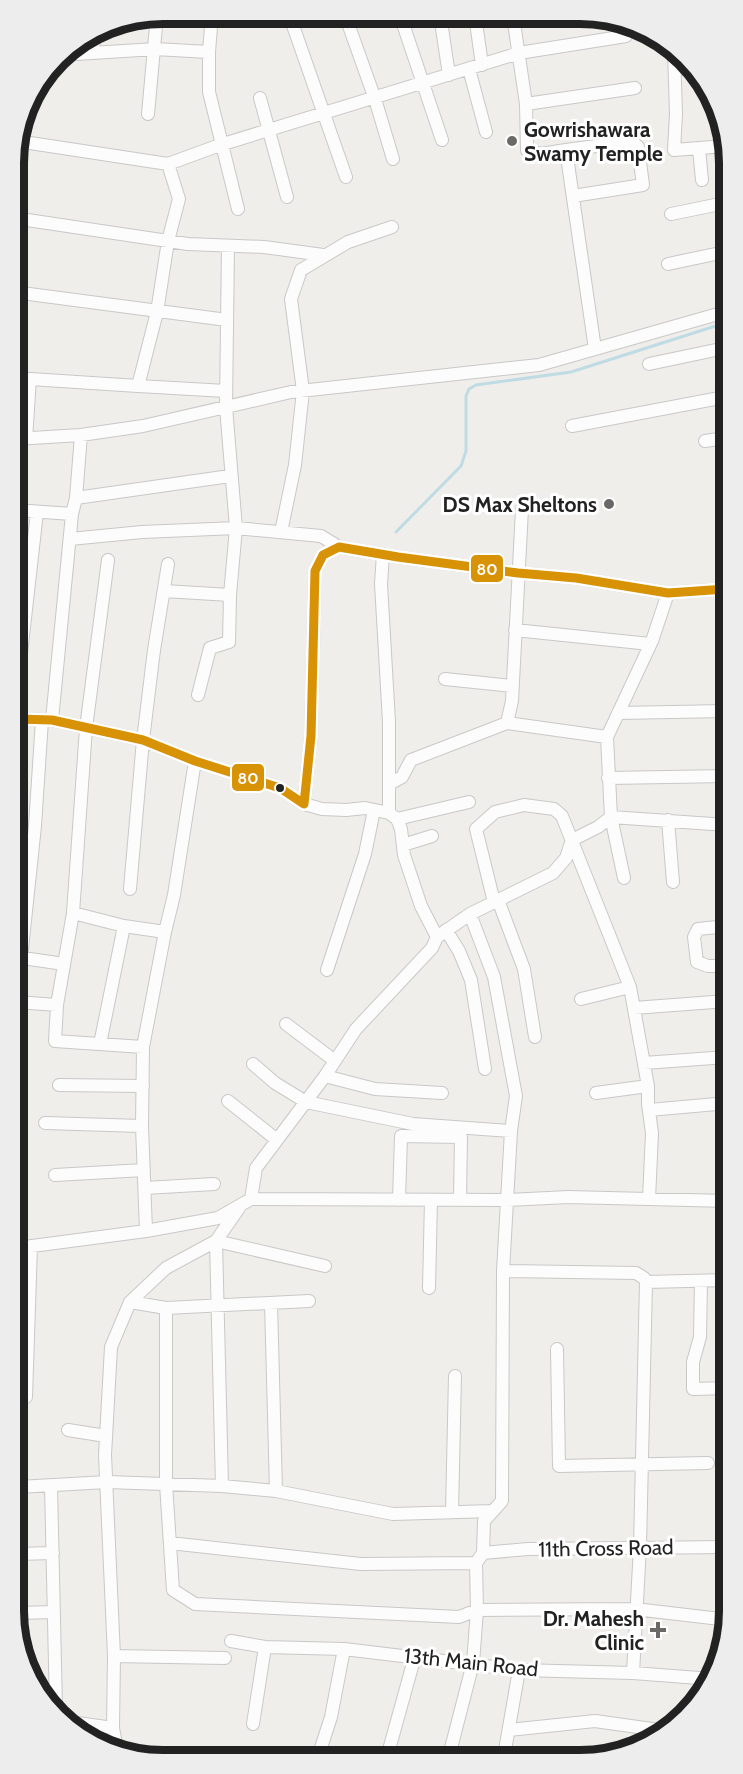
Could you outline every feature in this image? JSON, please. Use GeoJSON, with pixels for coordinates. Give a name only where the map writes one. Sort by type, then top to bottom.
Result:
{"type":"FeatureCollection","features":[{"type":"Feature","properties":{"kind":"street"},"geometry":{"type":"LineString","coordinates":[[148,114],[156,24]]}},
{"type":"Feature","properties":{"kind":"street"},"geometry":{"type":"LineString","coordinates":[[211,24],[209,92],[220,145],[238,209]]}},
{"type":"Feature","properties":{"kind":"street"},"geometry":{"type":"LineString","coordinates":[[293,24],[346,177]]}},
{"type":"Feature","properties":{"kind":"street"},"geometry":{"type":"LineString","coordinates":[[348,24],[375,99],[393,159]]}},
{"type":"Feature","properties":{"kind":"street"},"geometry":{"type":"LineString","coordinates":[[403,24],[442,140]]}},
{"type":"Feature","properties":{"kind":"street"},"geometry":{"type":"LineString","coordinates":[[442,24],[450,75]]}},
{"type":"Feature","properties":{"kind":"street"},"geometry":{"type":"LineString","coordinates":[[477,24],[482,64]]}},
{"type":"Feature","properties":{"kind":"street"},"geometry":{"type":"LineString","coordinates":[[514,24],[526,104],[527,150],[541,154],[627,142],[634,143],[638,147],[643,186],[573,196]]}},
{"type":"Feature","properties":{"kind":"street"},"geometry":{"type":"LineString","coordinates":[[26,142],[168,164],[220,145],[519,53],[626,36]]}},
{"type":"Feature","properties":{"kind":"street"},"geometry":{"type":"LineString","coordinates":[[93,43],[93,53]]}},
{"type":"Feature","properties":{"kind":"street"},"geometry":{"type":"LineString","coordinates":[[77,54],[155,49],[209,52]]}},
{"type":"Feature","properties":{"kind":"street"},"geometry":{"type":"LineString","coordinates":[[674,61],[676,114],[674,150],[718,147]]}},
{"type":"Feature","properties":{"kind":"street"},"geometry":{"type":"LineString","coordinates":[[469,69],[486,132]]}},
{"type":"Feature","properties":{"kind":"street"},"geometry":{"type":"LineString","coordinates":[[526,104],[635,88]]}},
{"type":"Feature","properties":{"kind":"street"},"geometry":{"type":"LineString","coordinates":[[260,98],[287,197]]}},
{"type":"Feature","properties":{"kind":"street"},"geometry":{"type":"LineString","coordinates":[[699,149],[702,180]]}},
{"type":"Feature","properties":{"kind":"street"},"geometry":{"type":"LineString","coordinates":[[566,150],[595,349]]}},
{"type":"Feature","properties":{"kind":"street"},"geometry":{"type":"LineString","coordinates":[[138,386],[157,312],[168,241],[179,199],[168,164]]}},
{"type":"Feature","properties":{"kind":"street"},"geometry":{"type":"LineString","coordinates":[[671,214],[719,204]]}},
{"type":"Feature","properties":{"kind":"street"},"geometry":{"type":"LineString","coordinates":[[24,219],[188,244],[264,247],[323,255]]}},
{"type":"Feature","properties":{"kind":"street"},"geometry":{"type":"LineString","coordinates":[[281,532],[295,465],[303,391],[291,299],[301,270],[348,242],[392,227]]}},
{"type":"Feature","properties":{"kind":"street"},"geometry":{"type":"LineString","coordinates":[[198,695],[210,648],[230,642],[230,595],[236,528],[226,407],[228,246]]}},
{"type":"Feature","properties":{"kind":"street"},"geometry":{"type":"LineString","coordinates":[[668,264],[719,253]]}},
{"type":"Feature","properties":{"kind":"street"},"geometry":{"type":"LineString","coordinates":[[24,293],[227,320]]}},
{"type":"Feature","properties":{"kind":"street"},"geometry":{"type":"LineString","coordinates":[[24,439],[81,435],[143,426],[303,391],[539,365],[719,314]]}},
{"type":"Feature","properties":{"kind":"street"},"geometry":{"type":"LineString","coordinates":[[649,364],[719,349]]}},
{"type":"Feature","properties":{"kind":"street"},"geometry":{"type":"LineString","coordinates":[[24,379],[226,391]]}},
{"type":"Feature","properties":{"kind":"street"},"geometry":{"type":"LineString","coordinates":[[24,415],[30,379]]}},
{"type":"Feature","properties":{"kind":"street"},"geometry":{"type":"LineString","coordinates":[[572,426],[719,398]]}},
{"type":"Feature","properties":{"kind":"street"},"geometry":{"type":"LineString","coordinates":[[24,917],[72,514],[76,498],[81,435]]}},
{"type":"Feature","properties":{"kind":"street"},"geometry":{"type":"LineString","coordinates":[[705,441],[719,439]]}},
{"type":"Feature","properties":{"kind":"street"},"geometry":{"type":"LineString","coordinates":[[76,498],[230,476]]}},
{"type":"Feature","properties":{"kind":"street"},"geometry":{"type":"LineString","coordinates":[[507,723],[513,686],[522,509]]}},
{"type":"Feature","properties":{"kind":"street"},"geometry":{"type":"LineString","coordinates":[[24,511],[72,514]]}},
{"type":"Feature","properties":{"kind":"street"},"geometry":{"type":"LineString","coordinates":[[24,627],[37,512]]}},
{"type":"Feature","properties":{"kind":"street"},"geometry":{"type":"LineString","coordinates":[[70,539],[142,532],[236,528],[321,537],[339,547],[383,554],[518,573],[576,578],[668,593],[719,589]]}},
{"type":"Feature","properties":{"kind":"street"},"geometry":{"type":"LineString","coordinates":[[304,804],[311,736],[315,571],[323,555],[339,547]]}},
{"type":"Feature","properties":{"kind":"street"},"geometry":{"type":"LineString","coordinates":[[383,554],[381,584],[389,722],[389,784],[393,816],[401,829],[404,855],[421,906],[441,934],[459,951],[471,980],[485,1069]]}},
{"type":"Feature","properties":{"kind":"street"},"geometry":{"type":"LineString","coordinates":[[108,560],[86,728],[73,913],[57,1005],[55,1041],[143,1047]]}},
{"type":"Feature","properties":{"kind":"street"},"geometry":{"type":"LineString","coordinates":[[130,890],[143,740],[168,564]]}},
{"type":"Feature","properties":{"kind":"street"},"geometry":{"type":"LineString","coordinates":[[164,591],[230,595]]}},
{"type":"Feature","properties":{"kind":"street"},"geometry":{"type":"LineString","coordinates":[[624,878],[611,817],[607,736],[650,644],[668,593]]}},
{"type":"Feature","properties":{"kind":"street"},"geometry":{"type":"LineString","coordinates":[[515,630],[650,644]]}},
{"type":"Feature","properties":{"kind":"street"},"geometry":{"type":"LineString","coordinates":[[445,679],[513,686]]}},
{"type":"Feature","properties":{"kind":"street"},"geometry":{"type":"LineString","coordinates":[[618,713],[719,711]]}},
{"type":"Feature","properties":{"kind":"street"},"geometry":{"type":"LineString","coordinates":[[24,719],[47,720],[143,740],[195,761],[280,788],[304,804],[322,809],[365,808],[393,816],[469,802]]}},
{"type":"Feature","properties":{"kind":"street"},"geometry":{"type":"LineString","coordinates":[[389,784],[402,777],[411,760],[507,723],[607,736]]}},
{"type":"Feature","properties":{"kind":"street"},"geometry":{"type":"LineString","coordinates":[[146,1231],[142,1126],[143,1047],[174,895],[195,761]]}},
{"type":"Feature","properties":{"kind":"street"},"geometry":{"type":"LineString","coordinates":[[608,778],[719,776]]}},
{"type":"Feature","properties":{"kind":"street"},"geometry":{"type":"LineString","coordinates":[[535,1036],[524,969],[496,901],[476,829],[495,812],[524,805],[554,809],[562,816],[630,987],[648,1086],[652,1133],[649,1199]]}},
{"type":"Feature","properties":{"kind":"street"},"geometry":{"type":"LineString","coordinates":[[327,970],[365,854],[374,810]]}},
{"type":"Feature","properties":{"kind":"street"},"geometry":{"type":"LineString","coordinates":[[116,1742],[113,1728],[114,1656],[106,1436],[111,1347],[129,1302],[166,1268],[216,1241],[246,1201],[256,1168],[325,1076],[356,1029],[432,948],[441,934],[470,914],[553,873],[566,858],[572,840],[598,827],[611,817],[719,824]]}},
{"type":"Feature","properties":{"kind":"street"},"geometry":{"type":"LineString","coordinates":[[668,820],[673,882]]}},
{"type":"Feature","properties":{"kind":"street"},"geometry":{"type":"LineString","coordinates":[[403,845],[432,836]]}},
{"type":"Feature","properties":{"kind":"street"},"geometry":{"type":"LineString","coordinates":[[73,913],[124,926],[165,933]]}},
{"type":"Feature","properties":{"kind":"street"},"geometry":{"type":"LineString","coordinates":[[451,1750],[473,1663],[484,1521],[502,1501],[503,1271],[511,1131],[516,1096],[494,976],[470,914]]}},
{"type":"Feature","properties":{"kind":"street"},"geometry":{"type":"LineString","coordinates":[[100,1044],[124,926]]}},
{"type":"Feature","properties":{"kind":"street"},"geometry":{"type":"LineString","coordinates":[[719,927],[698,929],[694,937],[697,962],[708,966],[719,966]]}},
{"type":"Feature","properties":{"kind":"street"},"geometry":{"type":"LineString","coordinates":[[24,959],[64,964]]}},
{"type":"Feature","properties":{"kind":"street"},"geometry":{"type":"LineString","coordinates":[[581,999],[630,987]]}},
{"type":"Feature","properties":{"kind":"street"},"geometry":{"type":"LineString","coordinates":[[634,1008],[719,1002]]}},
{"type":"Feature","properties":{"kind":"street"},"geometry":{"type":"LineString","coordinates":[[24,1003],[57,1005]]}},
{"type":"Feature","properties":{"kind":"street"},"geometry":{"type":"LineString","coordinates":[[286,1024],[335,1061]]}},
{"type":"Feature","properties":{"kind":"street"},"geometry":{"type":"LineString","coordinates":[[644,1063],[719,1058]]}},
{"type":"Feature","properties":{"kind":"street"},"geometry":{"type":"LineString","coordinates":[[253,1065],[275,1083],[306,1102],[413,1124],[511,1131]]}},
{"type":"Feature","properties":{"kind":"street"},"geometry":{"type":"LineString","coordinates":[[325,1076],[375,1089],[442,1093]]}},
{"type":"Feature","properties":{"kind":"street"},"geometry":{"type":"LineString","coordinates":[[59,1085],[143,1086]]}},
{"type":"Feature","properties":{"kind":"street"},"geometry":{"type":"LineString","coordinates":[[596,1093],[648,1086]]}},
{"type":"Feature","properties":{"kind":"street"},"geometry":{"type":"LineString","coordinates":[[228,1101],[277,1140]]}},
{"type":"Feature","properties":{"kind":"street"},"geometry":{"type":"LineString","coordinates":[[649,1110],[719,1104]]}},
{"type":"Feature","properties":{"kind":"street"},"geometry":{"type":"LineString","coordinates":[[45,1123],[142,1126]]}},
{"type":"Feature","properties":{"kind":"street"},"geometry":{"type":"LineString","coordinates":[[399,1200],[401,1136],[461,1137],[460,1200]]}},
{"type":"Feature","properties":{"kind":"street"},"geometry":{"type":"LineString","coordinates":[[56,1175],[144,1170]]}},
{"type":"Feature","properties":{"kind":"street"},"geometry":{"type":"LineString","coordinates":[[145,1188],[214,1184]]}},
{"type":"Feature","properties":{"kind":"street"},"geometry":{"type":"LineString","coordinates":[[24,1247],[146,1231],[218,1218],[246,1201],[506,1200],[568,1197],[719,1201]]}},
{"type":"Feature","properties":{"kind":"street"},"geometry":{"type":"LineString","coordinates":[[429,1288],[431,1200]]}},
{"type":"Feature","properties":{"kind":"street"},"geometry":{"type":"LineString","coordinates":[[216,1241],[325,1266]]}},
{"type":"Feature","properties":{"kind":"street"},"geometry":{"type":"LineString","coordinates":[[216,1241],[222,1486]]}},
{"type":"Feature","properties":{"kind":"street"},"geometry":{"type":"LineString","coordinates":[[26,1397],[31,1246]]}},
{"type":"Feature","properties":{"kind":"street"},"geometry":{"type":"LineString","coordinates":[[503,1271],[636,1273],[646,1282],[640,1547],[633,1672]]}},
{"type":"Feature","properties":{"kind":"street"},"geometry":{"type":"LineString","coordinates":[[646,1282],[719,1280]]}},
{"type":"Feature","properties":{"kind":"street"},"geometry":{"type":"LineString","coordinates":[[700,1281],[700,1337],[693,1362],[693,1389],[719,1388]]}},
{"type":"Feature","properties":{"kind":"street"},"geometry":{"type":"LineString","coordinates":[[129,1302],[166,1308],[309,1301]]}},
{"type":"Feature","properties":{"kind":"street"},"geometry":{"type":"LineString","coordinates":[[271,1303],[276,1491]]}},
{"type":"Feature","properties":{"kind":"street"},"geometry":{"type":"LineString","coordinates":[[166,1308],[166,1484],[174,1590],[195,1604],[459,1617],[477,1610],[635,1609],[719,1619]]}},
{"type":"Feature","properties":{"kind":"street"},"geometry":{"type":"LineString","coordinates":[[557,1349],[559,1466],[708,1463]]}},
{"type":"Feature","properties":{"kind":"street"},"geometry":{"type":"LineString","coordinates":[[452,1512],[455,1376]]}},
{"type":"Feature","properties":{"kind":"street"},"geometry":{"type":"LineString","coordinates":[[68,1430],[106,1436]]}},
{"type":"Feature","properties":{"kind":"street"},"geometry":{"type":"LineString","coordinates":[[24,1487],[107,1482],[222,1486],[276,1491],[393,1514],[493,1511]]}},
{"type":"Feature","properties":{"kind":"street"},"geometry":{"type":"LineString","coordinates":[[51,1486],[56,1700]]}},
{"type":"Feature","properties":{"kind":"street","name":"11th Cross Road"},"geometry":{"type":"LineString","coordinates":[[170,1543],[361,1564],[480,1558],[528,1549],[719,1547]]}},
{"type":"Feature","properties":{"kind":"street"},"geometry":{"type":"LineString","coordinates":[[24,1554],[53,1553]]}},
{"type":"Feature","properties":{"kind":"street"},"geometry":{"type":"LineString","coordinates":[[24,1613],[54,1612]]}},
{"type":"Feature","properties":{"kind":"street","name":"13th Main Road"},"geometry":{"type":"LineString","coordinates":[[231,1641],[265,1647],[344,1649],[415,1656],[519,1670],[633,1672],[702,1678]]}},
{"type":"Feature","properties":{"kind":"street"},"geometry":{"type":"LineString","coordinates":[[253,1724],[265,1647]]}},
{"type":"Feature","properties":{"kind":"street"},"geometry":{"type":"LineString","coordinates":[[320,1750],[331,1717],[344,1649]]}},
{"type":"Feature","properties":{"kind":"street"},"geometry":{"type":"LineString","coordinates":[[114,1656],[225,1658]]}},
{"type":"Feature","properties":{"kind":"street"},"geometry":{"type":"LineString","coordinates":[[389,1750],[415,1656]]}},
{"type":"Feature","properties":{"kind":"street"},"geometry":{"type":"LineString","coordinates":[[505,1750],[519,1670]]}},
{"type":"Feature","properties":{"kind":"street"},"geometry":{"type":"LineString","coordinates":[[509,1730],[595,1721],[652,1730]]}},
{"type":"Feature","properties":{"kind":"street"},"geometry":{"type":"LineString","coordinates":[[81,1724],[113,1728]]}},
{"type":"Feature","properties":{"kind":"waterway"},"geometry":{"type":"LineString","coordinates":[[396,532],[461,466],[466,451],[466,396],[469,389],[476,385],[571,372],[719,325]]}},
{"type":"Feature","properties":{"kind":"transit line","name":"80"},"geometry":{"type":"LineString","coordinates":[[24,719],[52,720],[143,740],[195,761],[280,788],[304,804],[311,736],[315,571],[323,555],[339,547],[518,573],[576,578],[668,593],[719,589]]}},
{"type":"Feature","properties":{"kind":"place","name":"Gowrishawara Swamy Temple"},"geometry":{"type":"Point","coordinates":[512,141]}},
{"type":"Feature","properties":{"kind":"place","name":"DS Max Sheltons"},"geometry":{"type":"Point","coordinates":[609,504]}},
{"type":"Feature","properties":{"kind":"place","name":"Dr. Mahesh Clinic"},"geometry":{"type":"Point","coordinates":[658,1630]}}]}
